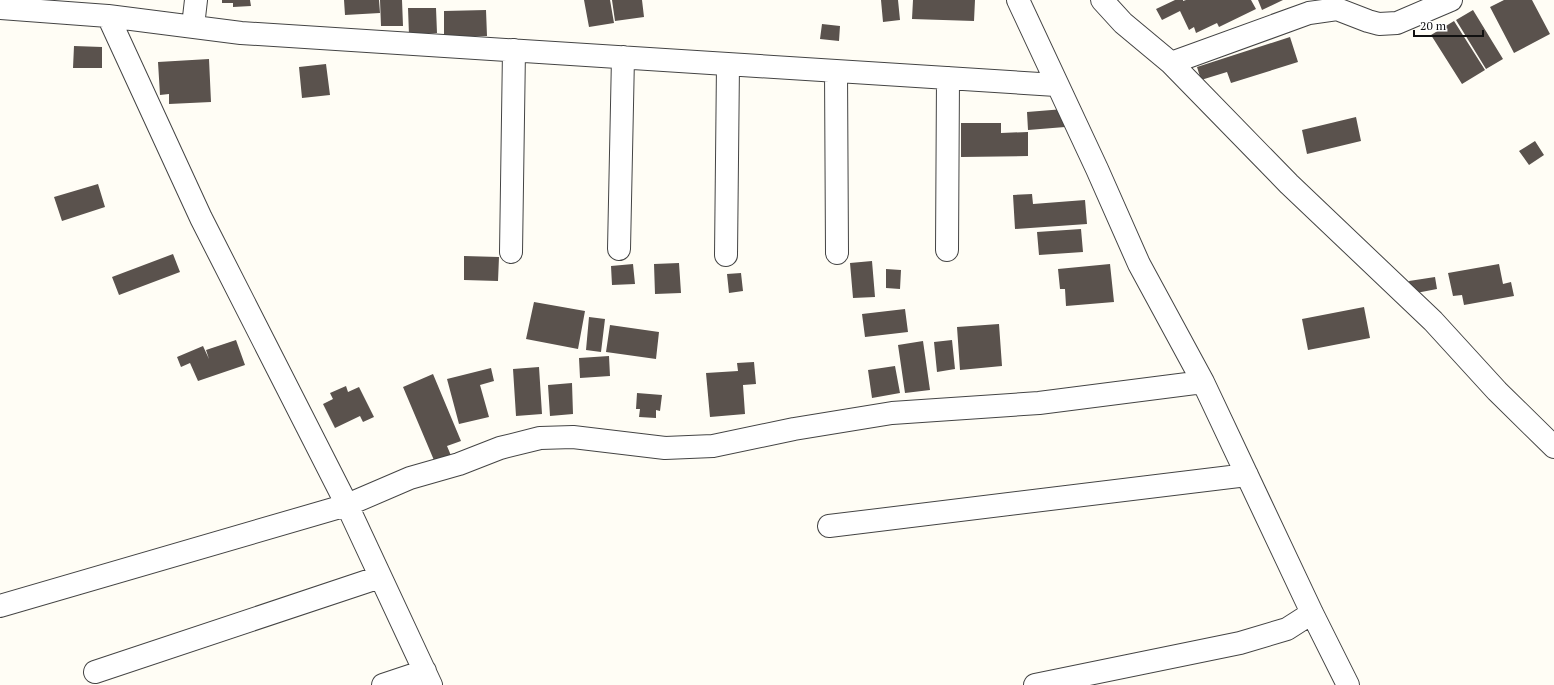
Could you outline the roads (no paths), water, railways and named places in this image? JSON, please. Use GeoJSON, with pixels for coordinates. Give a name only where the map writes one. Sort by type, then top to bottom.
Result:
{"type":"FeatureCollection","features":[{"type":"Feature","properties":{"kind":"street"},"geometry":{"type":"LineString","coordinates":[[193,26],[196,0]]}},
{"type":"Feature","properties":{"kind":"street"},"geometry":{"type":"LineString","coordinates":[[1018,0],[1056,85],[1097,169],[1139,264],[1203,382],[1312,613],[1348,685]]}},
{"type":"Feature","properties":{"kind":"street"},"geometry":{"type":"LineString","coordinates":[[1102,0],[1123,23],[1171,63],[1289,184],[1433,321],[1497,391],[1554,447]]}},
{"type":"Feature","properties":{"kind":"street"},"geometry":{"type":"LineString","coordinates":[[1171,63],[1309,13],[1337,9],[1380,24],[1397,23],[1451,0]]}},
{"type":"Feature","properties":{"kind":"street"},"geometry":{"type":"LineString","coordinates":[[0,8],[108,16],[241,33],[1056,85]]}},
{"type":"Feature","properties":{"kind":"street"},"geometry":{"type":"LineString","coordinates":[[108,16],[201,218],[347,505],[428,678],[383,685]]}},
{"type":"Feature","properties":{"kind":"street"},"geometry":{"type":"LineString","coordinates":[[511,252],[514,50]]}},
{"type":"Feature","properties":{"kind":"street"},"geometry":{"type":"LineString","coordinates":[[619,249],[623,57]]}},
{"type":"Feature","properties":{"kind":"street"},"geometry":{"type":"LineString","coordinates":[[726,255],[728,64]]}},
{"type":"Feature","properties":{"kind":"street"},"geometry":{"type":"LineString","coordinates":[[836,71],[837,253]]}},
{"type":"Feature","properties":{"kind":"street"},"geometry":{"type":"LineString","coordinates":[[946,250],[948,78]]}},
{"type":"Feature","properties":{"kind":"street"},"geometry":{"type":"LineString","coordinates":[[0,606],[347,505],[410,478],[459,464],[500,448],[540,438],[573,437],[665,448],[713,446],[794,429],[892,414],[1039,403],[1203,382]]}},
{"type":"Feature","properties":{"kind":"street"},"geometry":{"type":"LineString","coordinates":[[829,526],[1247,475]]}},
{"type":"Feature","properties":{"kind":"street"},"geometry":{"type":"LineString","coordinates":[[94,672],[380,577]]}},
{"type":"Feature","properties":{"kind":"street"},"geometry":{"type":"LineString","coordinates":[[1035,685],[1240,643],[1287,629],[1312,613]]}}]}
